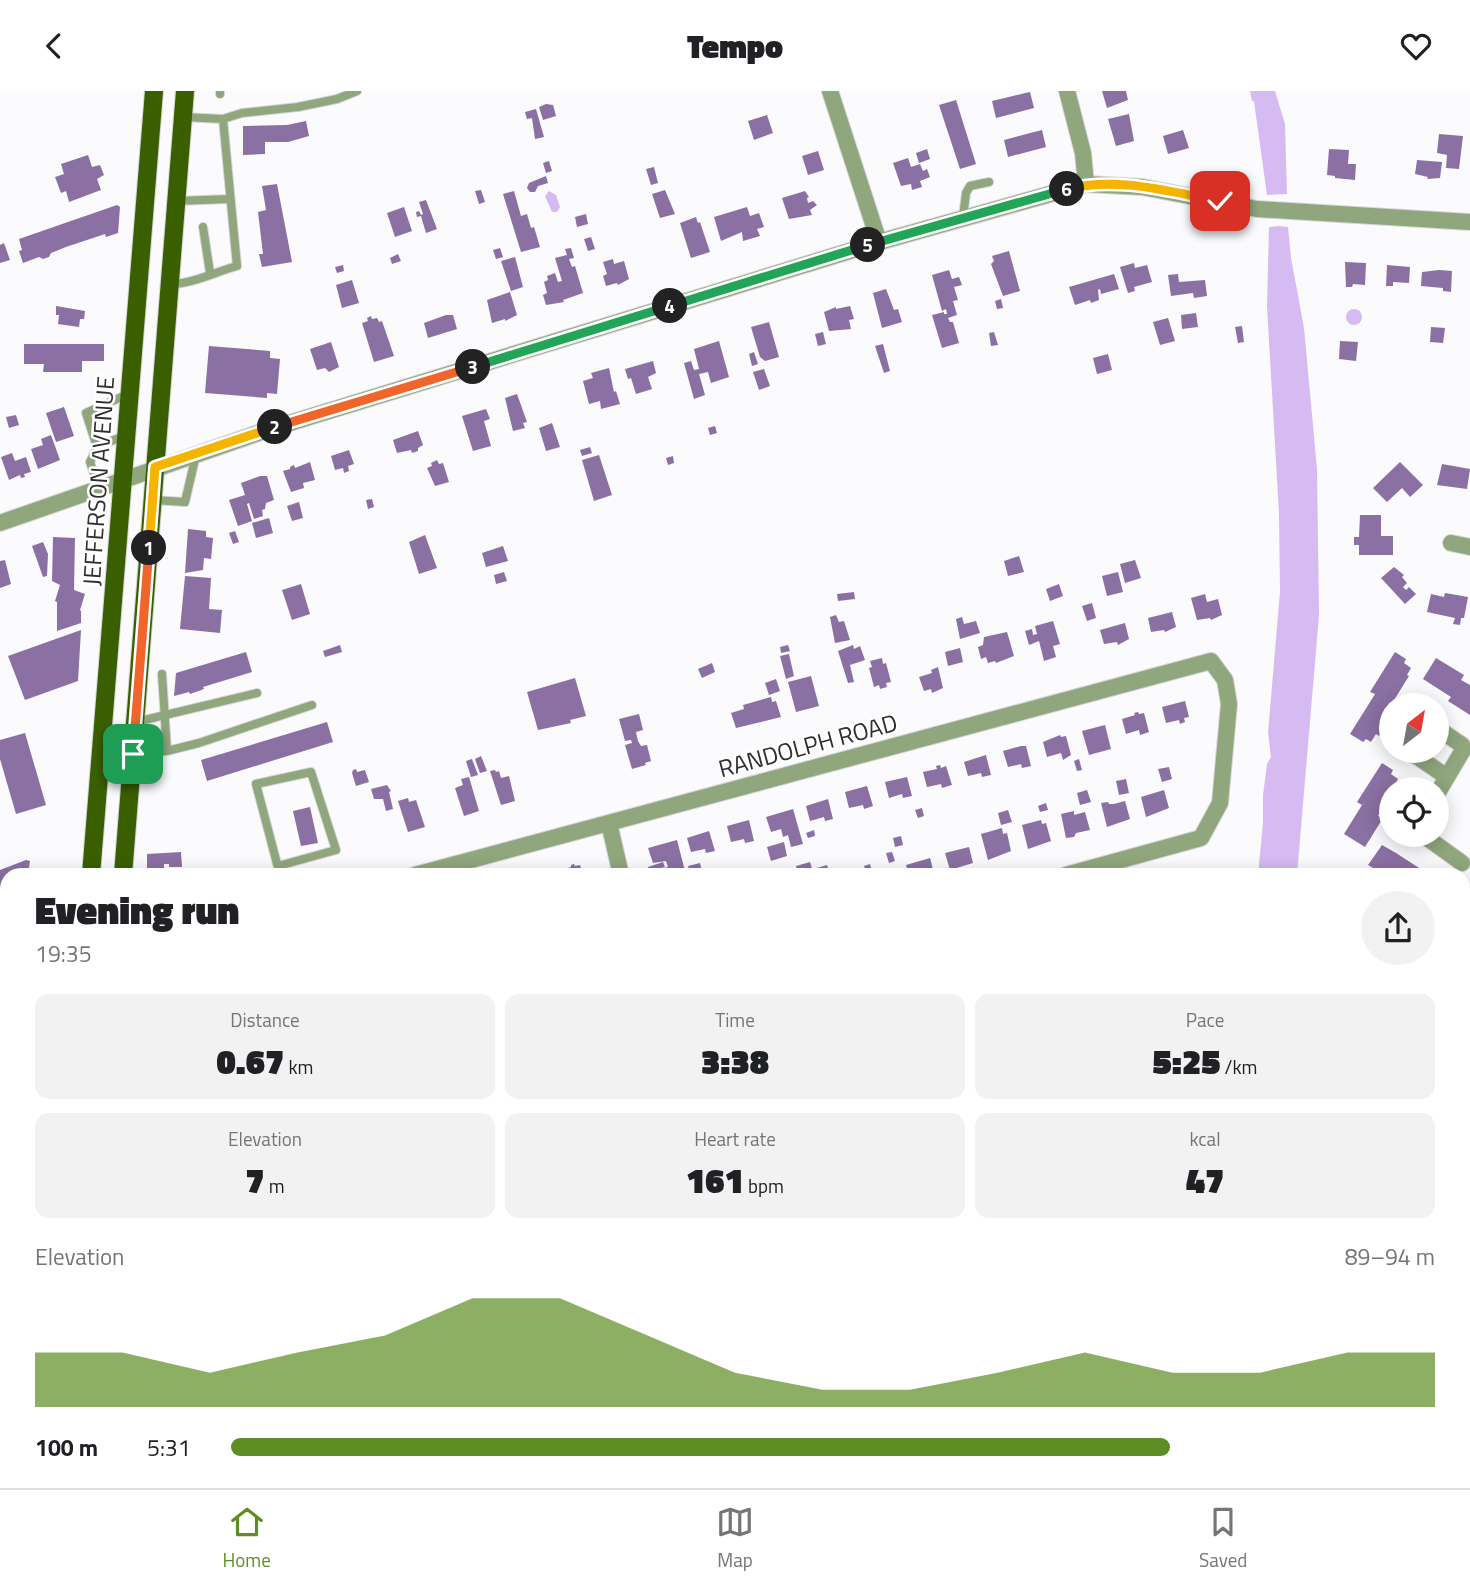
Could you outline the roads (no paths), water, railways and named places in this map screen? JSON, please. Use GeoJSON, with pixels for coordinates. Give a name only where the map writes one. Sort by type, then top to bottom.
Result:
{"type":"FeatureCollection","features":[{"type":"Feature","properties":{"kind":"main road","name":"JEFFERSON AVENUE"},"geometry":{"type":"LineString","coordinates":[[92,868],[154,91]]}},
{"type":"Feature","properties":{"kind":"main road"},"geometry":{"type":"LineString","coordinates":[[124,868],[185,91]]}},
{"type":"Feature","properties":{"kind":"street"},"geometry":{"type":"LineString","coordinates":[[830,91],[879,242]]}},
{"type":"Feature","properties":{"kind":"street"},"geometry":{"type":"LineString","coordinates":[[1066,91],[1083,153],[1086,184]]}},
{"type":"Feature","properties":{"kind":"street"},"geometry":{"type":"LineString","coordinates":[[0,523],[196,453],[879,242],[1086,184],[1142,187],[1257,209],[1470,222]]}},
{"type":"Feature","properties":{"kind":"street"},"geometry":{"type":"LineString","coordinates":[[1451,543],[1470,547]]}},
{"type":"Feature","properties":{"kind":"street","name":"RANDOLPH ROAD"},"geometry":{"type":"LineString","coordinates":[[441,868],[1212,661],[1225,680],[1229,703],[1220,803],[1201,838],[1092,868]]}},
{"type":"Feature","properties":{"kind":"street"},"geometry":{"type":"LineString","coordinates":[[1427,763],[1447,777],[1463,747],[1449,737]]}},
{"type":"Feature","properties":{"kind":"street"},"geometry":{"type":"LineString","coordinates":[[609,823],[619,868]]}},
{"type":"Feature","properties":{"kind":"street"},"geometry":{"type":"LineString","coordinates":[[1440,847],[1463,863]]}},
{"type":"Feature","properties":{"kind":"lane"},"geometry":{"type":"LineString","coordinates":[[183,117],[223,119],[242,113],[298,107],[337,99],[357,91]]}},
{"type":"Feature","properties":{"kind":"lane"},"geometry":{"type":"LineString","coordinates":[[170,284],[184,284],[209,273],[237,266],[223,119]]}},
{"type":"Feature","properties":{"kind":"lane"},"geometry":{"type":"LineString","coordinates":[[963,217],[966,193],[970,186],[989,182]]}},
{"type":"Feature","properties":{"kind":"lane"},"geometry":{"type":"LineString","coordinates":[[176,201],[230,199]]}},
{"type":"Feature","properties":{"kind":"lane"},"geometry":{"type":"LineString","coordinates":[[203,227],[209,273]]}},
{"type":"Feature","properties":{"kind":"lane"},"geometry":{"type":"LineString","coordinates":[[97,447],[86,413],[130,393]]}},
{"type":"Feature","properties":{"kind":"lane"},"geometry":{"type":"LineString","coordinates":[[99,489],[90,462],[97,447],[127,434]]}},
{"type":"Feature","properties":{"kind":"lane"},"geometry":{"type":"LineString","coordinates":[[153,500],[186,502],[196,453]]}},
{"type":"Feature","properties":{"kind":"lane"},"geometry":{"type":"LineString","coordinates":[[163,674],[167,751]]}},
{"type":"Feature","properties":{"kind":"lane"},"geometry":{"type":"LineString","coordinates":[[136,722],[257,693]]}},
{"type":"Feature","properties":{"kind":"lane"},"geometry":{"type":"LineString","coordinates":[[133,754],[167,751],[200,743],[312,705]]}},
{"type":"Feature","properties":{"kind":"lane"},"geometry":{"type":"LineString","coordinates":[[278,868],[256,784],[311,772],[336,850],[285,868]]}}]}
